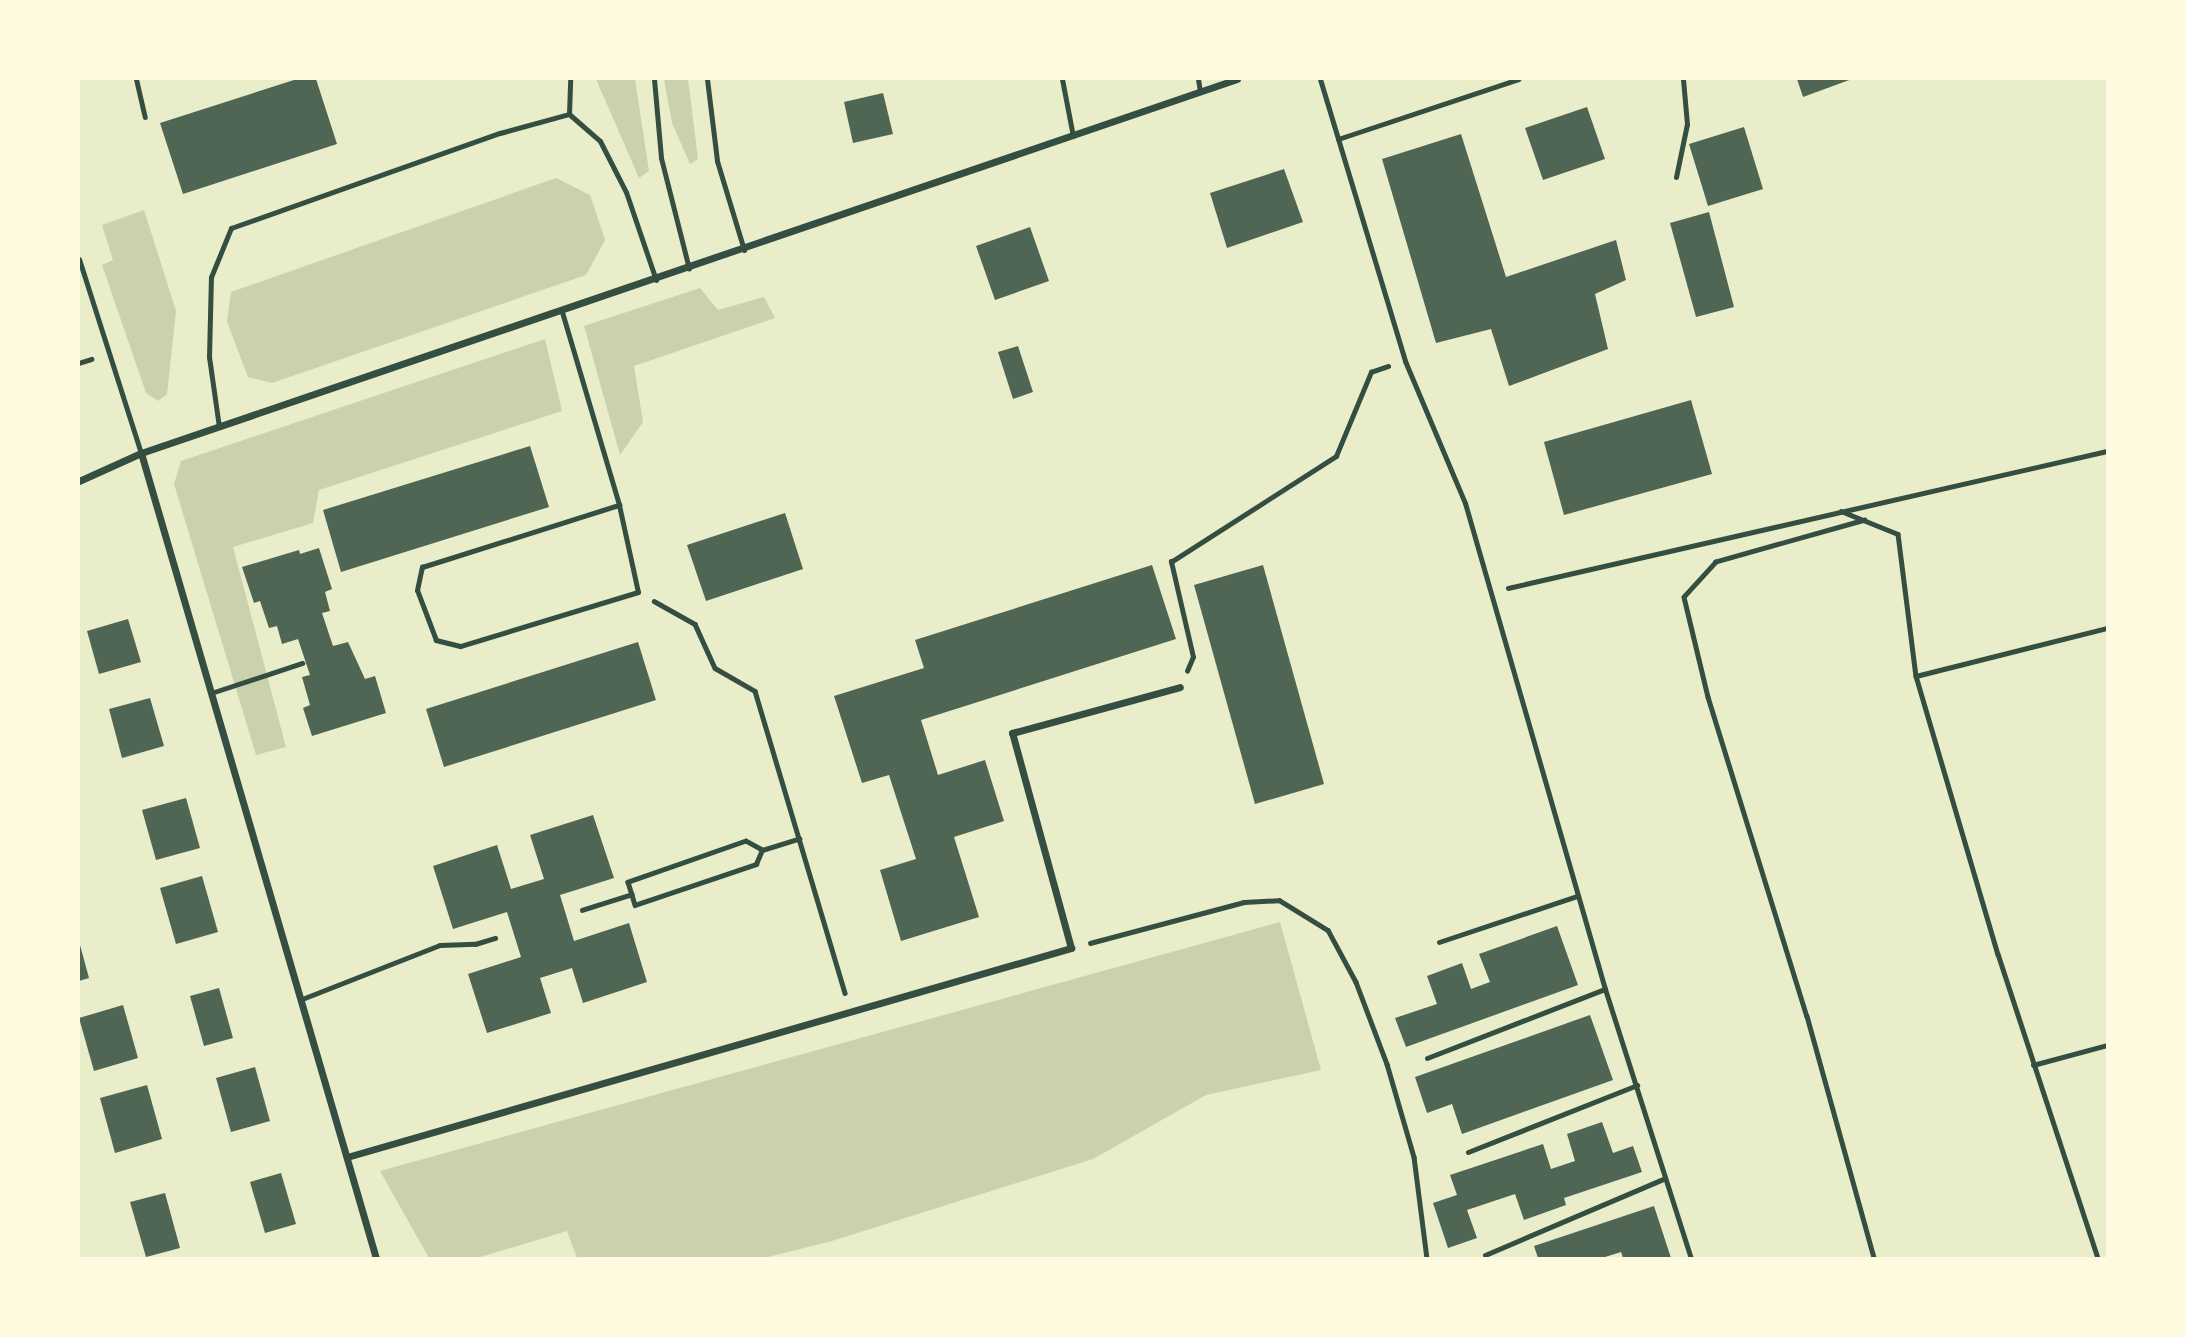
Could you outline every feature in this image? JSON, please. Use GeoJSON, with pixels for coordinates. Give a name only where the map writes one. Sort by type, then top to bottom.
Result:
{"type":"FeatureCollection","features":[{"type":"Feature","properties":{"kind":"street"},"geometry":{"type":"LineString","coordinates":[[79,481],[141,453],[689,269],[1237,79]]}},
{"type":"Feature","properties":{"kind":"street"},"geometry":{"type":"LineString","coordinates":[[141,453],[214,692],[376,1258]]}},
{"type":"Feature","properties":{"kind":"street"},"geometry":{"type":"LineString","coordinates":[[347,1157],[1071,948],[1012,733],[1180,687]]}},
{"type":"Feature","properties":{"kind":"lane"},"geometry":{"type":"LineString","coordinates":[[136,79],[145,117]]}},
{"type":"Feature","properties":{"kind":"lane"},"geometry":{"type":"LineString","coordinates":[[570,79],[569,114],[600,142],[621,182],[656,280]]}},
{"type":"Feature","properties":{"kind":"lane"},"geometry":{"type":"LineString","coordinates":[[654,79],[661,158],[689,269]]}},
{"type":"Feature","properties":{"kind":"lane"},"geometry":{"type":"LineString","coordinates":[[707,79],[717,161],[744,250]]}},
{"type":"Feature","properties":{"kind":"lane"},"geometry":{"type":"LineString","coordinates":[[1062,79],[1073,136]]}},
{"type":"Feature","properties":{"kind":"lane"},"geometry":{"type":"LineString","coordinates":[[1198,79],[1200,92]]}},
{"type":"Feature","properties":{"kind":"lane"},"geometry":{"type":"LineString","coordinates":[[1320,79],[1405,361],[1465,503],[1577,896],[1637,1085],[1663,1179],[1691,1258]]}},
{"type":"Feature","properties":{"kind":"lane"},"geometry":{"type":"LineString","coordinates":[[1338,139],[1518,79]]}},
{"type":"Feature","properties":{"kind":"lane"},"geometry":{"type":"LineString","coordinates":[[1676,177],[1687,124],[1683,79]]}},
{"type":"Feature","properties":{"kind":"lane"},"geometry":{"type":"LineString","coordinates":[[219,427],[209,357],[211,277],[231,228],[500,133],[569,114]]}},
{"type":"Feature","properties":{"kind":"lane"},"geometry":{"type":"LineString","coordinates":[[79,259],[141,453]]}},
{"type":"Feature","properties":{"kind":"lane"},"geometry":{"type":"LineString","coordinates":[[562,312],[619,505],[638,592],[447,646],[436,640],[417,590],[422,567],[433,560],[619,505]]}},
{"type":"Feature","properties":{"kind":"lane"},"geometry":{"type":"LineString","coordinates":[[214,692],[302,663]]}},
{"type":"Feature","properties":{"kind":"lane"},"geometry":{"type":"LineString","coordinates":[[1440,942],[1577,896]]}},
{"type":"Feature","properties":{"kind":"lane"},"geometry":{"type":"LineString","coordinates":[[302,999],[440,945],[475,944],[495,938]]}},
{"type":"Feature","properties":{"kind":"lane"},"geometry":{"type":"LineString","coordinates":[[1427,1058],[1605,989]]}},
{"type":"Feature","properties":{"kind":"lane"},"geometry":{"type":"LineString","coordinates":[[1468,1152],[1637,1085]]}},
{"type":"Feature","properties":{"kind":"lane"},"geometry":{"type":"LineString","coordinates":[[1485,1255],[1663,1179]]}},
{"type":"Feature","properties":{"kind":"path"},"geometry":{"type":"LineString","coordinates":[[1180,687],[1193,657],[1171,562],[1336,456],[1371,372],[1405,361]]}},
{"type":"Feature","properties":{"kind":"path"},"geometry":{"type":"LineString","coordinates":[[1489,592],[2107,451]]}},
{"type":"Feature","properties":{"kind":"path"},"geometry":{"type":"LineString","coordinates":[[1839,510],[1898,534],[1916,676],[2033,1065],[2098,1258]]}},
{"type":"Feature","properties":{"kind":"path"},"geometry":{"type":"LineString","coordinates":[[1865,520],[1716,562],[1684,597],[1708,697],[1807,1016],[1874,1258]]}},
{"type":"Feature","properties":{"kind":"path"},"geometry":{"type":"LineString","coordinates":[[638,592],[695,624],[715,668],[755,691],[851,1010]]}},
{"type":"Feature","properties":{"kind":"path"},"geometry":{"type":"LineString","coordinates":[[1916,676],[2107,628]]}},
{"type":"Feature","properties":{"kind":"path"},"geometry":{"type":"LineString","coordinates":[[762,850],[756,864],[635,905],[628,882],[746,841],[762,850],[799,839]]}},
{"type":"Feature","properties":{"kind":"path"},"geometry":{"type":"LineString","coordinates":[[582,910],[632,894]]}},
{"type":"Feature","properties":{"kind":"path"},"geometry":{"type":"LineString","coordinates":[[1071,948],[1244,902],[1279,900],[1328,930],[1356,982],[1387,1064],[1414,1157],[1427,1258]]}},
{"type":"Feature","properties":{"kind":"path"},"geometry":{"type":"LineString","coordinates":[[2033,1065],[2107,1045]]}},
{"type":"Feature","properties":{"kind":"green space"},"geometry":{"type":"Polygon","coordinates":[[[596,79],[635,79],[649,171],[639,178],[596,79]]]}},
{"type":"Feature","properties":{"kind":"green space"},"geometry":{"type":"Polygon","coordinates":[[[664,79],[688,79],[698,159],[690,164],[672,123],[664,79]]]}},
{"type":"Feature","properties":{"kind":"green space"},"geometry":{"type":"Polygon","coordinates":[[[556,178],[590,195],[605,240],[586,275],[272,383],[248,377],[227,322],[231,292],[556,178]]]}},
{"type":"Feature","properties":{"kind":"green space"},"geometry":{"type":"Polygon","coordinates":[[[144,210],[176,311],[167,394],[158,401],[146,393],[102,265],[113,260],[102,225],[144,210]]]}},
{"type":"Feature","properties":{"kind":"green space"},"geometry":{"type":"Polygon","coordinates":[[[700,288],[718,310],[764,297],[775,318],[634,366],[643,422],[620,455],[584,326],[700,288]]]}},
{"type":"Feature","properties":{"kind":"green space"},"geometry":{"type":"Polygon","coordinates":[[[545,339],[562,411],[319,490],[313,523],[233,547],[286,747],[256,755],[174,484],[181,461],[545,339]]]}},
{"type":"Feature","properties":{"kind":"green space"},"geometry":{"type":"Polygon","coordinates":[[[1280,922],[1321,1070],[1206,1095],[1093,1159],[832,1241],[764,1258],[577,1258],[567,1231],[477,1258],[429,1258],[380,1171],[1280,922]]]}},
{"type":"Feature","properties":{"kind":"building"},"geometry":{"type":"Polygon","coordinates":[[[297,79],[316,79],[337,144],[183,194],[160,123],[297,79]]]}},
{"type":"Feature","properties":{"kind":"building"},"geometry":{"type":"Polygon","coordinates":[[[1797,79],[1852,79],[1803,97],[1797,79]]]}},
{"type":"Feature","properties":{"kind":"building"},"geometry":{"type":"Polygon","coordinates":[[[883,93],[893,134],[853,143],[844,102],[883,93]]]}},
{"type":"Feature","properties":{"kind":"building"},"geometry":{"type":"Polygon","coordinates":[[[1587,107],[1605,159],[1543,180],[1525,128],[1587,107]]]}},
{"type":"Feature","properties":{"kind":"building"},"geometry":{"type":"Polygon","coordinates":[[[1744,127],[1763,189],[1708,206],[1689,144],[1744,127]]]}},
{"type":"Feature","properties":{"kind":"building"},"geometry":{"type":"Polygon","coordinates":[[[1461,134],[1506,277],[1616,240],[1626,280],[1595,294],[1608,349],[1509,386],[1491,329],[1436,343],[1382,159],[1461,134]]]}},
{"type":"Feature","properties":{"kind":"building"},"geometry":{"type":"Polygon","coordinates":[[[1284,169],[1303,222],[1227,248],[1210,193],[1284,169]]]}},
{"type":"Feature","properties":{"kind":"building"},"geometry":{"type":"Polygon","coordinates":[[[1709,212],[1734,307],[1696,317],[1670,223],[1709,212]]]}},
{"type":"Feature","properties":{"kind":"building"},"geometry":{"type":"Polygon","coordinates":[[[1030,227],[1049,281],[995,300],[976,246],[1030,227]]]}},
{"type":"Feature","properties":{"kind":"building"},"geometry":{"type":"Polygon","coordinates":[[[1018,346],[1033,392],[1013,399],[998,352],[1018,346]]]}},
{"type":"Feature","properties":{"kind":"building"},"geometry":{"type":"Polygon","coordinates":[[[1691,400],[1712,474],[1564,515],[1544,442],[1691,400]]]}},
{"type":"Feature","properties":{"kind":"building"},"geometry":{"type":"Polygon","coordinates":[[[530,446],[549,507],[341,572],[323,510],[530,446]]]}},
{"type":"Feature","properties":{"kind":"building"},"geometry":{"type":"Polygon","coordinates":[[[785,513],[803,569],[706,601],[687,545],[785,513]]]}},
{"type":"Feature","properties":{"kind":"building"},"geometry":{"type":"Polygon","coordinates":[[[319,548],[332,589],[325,592],[330,611],[322,613],[333,646],[348,642],[365,679],[375,676],[386,713],[312,736],[303,708],[310,705],[302,677],[310,675],[298,639],[282,644],[277,626],[269,628],[260,601],[254,603],[242,567],[299,550],[300,554],[319,548]]]}},
{"type":"Feature","properties":{"kind":"building"},"geometry":{"type":"Polygon","coordinates":[[[1152,565],[1176,639],[921,720],[938,775],[985,760],[1004,821],[954,837],[979,917],[901,941],[880,870],[916,859],[889,775],[862,783],[834,696],[924,668],[915,640],[1152,565]]]}},
{"type":"Feature","properties":{"kind":"building"},"geometry":{"type":"Polygon","coordinates":[[[1263,565],[1324,784],[1255,804],[1194,585],[1263,565]]]}},
{"type":"Feature","properties":{"kind":"building"},"geometry":{"type":"Polygon","coordinates":[[[128,619],[141,662],[99,674],[87,631],[128,619]]]}},
{"type":"Feature","properties":{"kind":"building"},"geometry":{"type":"Polygon","coordinates":[[[638,642],[656,700],[444,767],[426,709],[638,642]]]}},
{"type":"Feature","properties":{"kind":"building"},"geometry":{"type":"Polygon","coordinates":[[[150,698],[164,746],[122,758],[109,709],[150,698]]]}},
{"type":"Feature","properties":{"kind":"building"},"geometry":{"type":"Polygon","coordinates":[[[186,798],[200,848],[156,860],[142,810],[186,798]]]}},
{"type":"Feature","properties":{"kind":"building"},"geometry":{"type":"Polygon","coordinates":[[[593,815],[614,878],[560,895],[574,941],[629,923],[647,982],[583,1003],[572,968],[540,978],[551,1013],[487,1033],[468,974],[521,957],[507,912],[453,929],[433,866],[497,845],[511,889],[544,879],[530,835],[593,815]]]}},
{"type":"Feature","properties":{"kind":"building"},"geometry":{"type":"Polygon","coordinates":[[[202,876],[218,932],[176,944],[160,888],[202,876]]]}},
{"type":"Feature","properties":{"kind":"building"},"geometry":{"type":"Polygon","coordinates":[[[1557,926],[1578,985],[1406,1047],[1395,1018],[1437,1004],[1427,976],[1462,963],[1471,989],[1490,982],[1479,954],[1557,926]]]}},
{"type":"Feature","properties":{"kind":"building"},"geometry":{"type":"Polygon","coordinates":[[[79,946],[89,978],[79,981],[79,946]]]}},
{"type":"Feature","properties":{"kind":"building"},"geometry":{"type":"Polygon","coordinates":[[[219,988],[233,1038],[204,1046],[190,996],[219,988]]]}},
{"type":"Feature","properties":{"kind":"building"},"geometry":{"type":"Polygon","coordinates":[[[123,1005],[138,1058],[94,1071],[79,1018],[123,1005]]]}},
{"type":"Feature","properties":{"kind":"building"},"geometry":{"type":"Polygon","coordinates":[[[1590,1015],[1613,1080],[1462,1134],[1452,1104],[1427,1113],[1415,1077],[1590,1015]]]}},
{"type":"Feature","properties":{"kind":"building"},"geometry":{"type":"Polygon","coordinates":[[[255,1067],[270,1121],[231,1132],[216,1078],[255,1067]]]}},
{"type":"Feature","properties":{"kind":"building"},"geometry":{"type":"Polygon","coordinates":[[[147,1085],[162,1139],[115,1153],[100,1098],[147,1085]]]}},
{"type":"Feature","properties":{"kind":"building"},"geometry":{"type":"Polygon","coordinates":[[[1602,1122],[1613,1153],[1633,1146],[1642,1172],[1564,1198],[1566,1205],[1524,1220],[1515,1194],[1467,1210],[1477,1238],[1448,1248],[1433,1203],[1457,1195],[1450,1175],[1543,1144],[1551,1169],[1575,1161],[1567,1134],[1602,1122]]]}},
{"type":"Feature","properties":{"kind":"building"},"geometry":{"type":"Polygon","coordinates":[[[281,1173],[296,1224],[265,1233],[250,1182],[281,1173]]]}},
{"type":"Feature","properties":{"kind":"building"},"geometry":{"type":"Polygon","coordinates":[[[165,1193],[180,1248],[146,1257],[130,1202],[165,1193]]]}},
{"type":"Feature","properties":{"kind":"building"},"geometry":{"type":"Polygon","coordinates":[[[1654,1206],[1671,1258],[1623,1258],[1621,1252],[1602,1258],[1538,1258],[1534,1246],[1654,1206]]]}}]}
